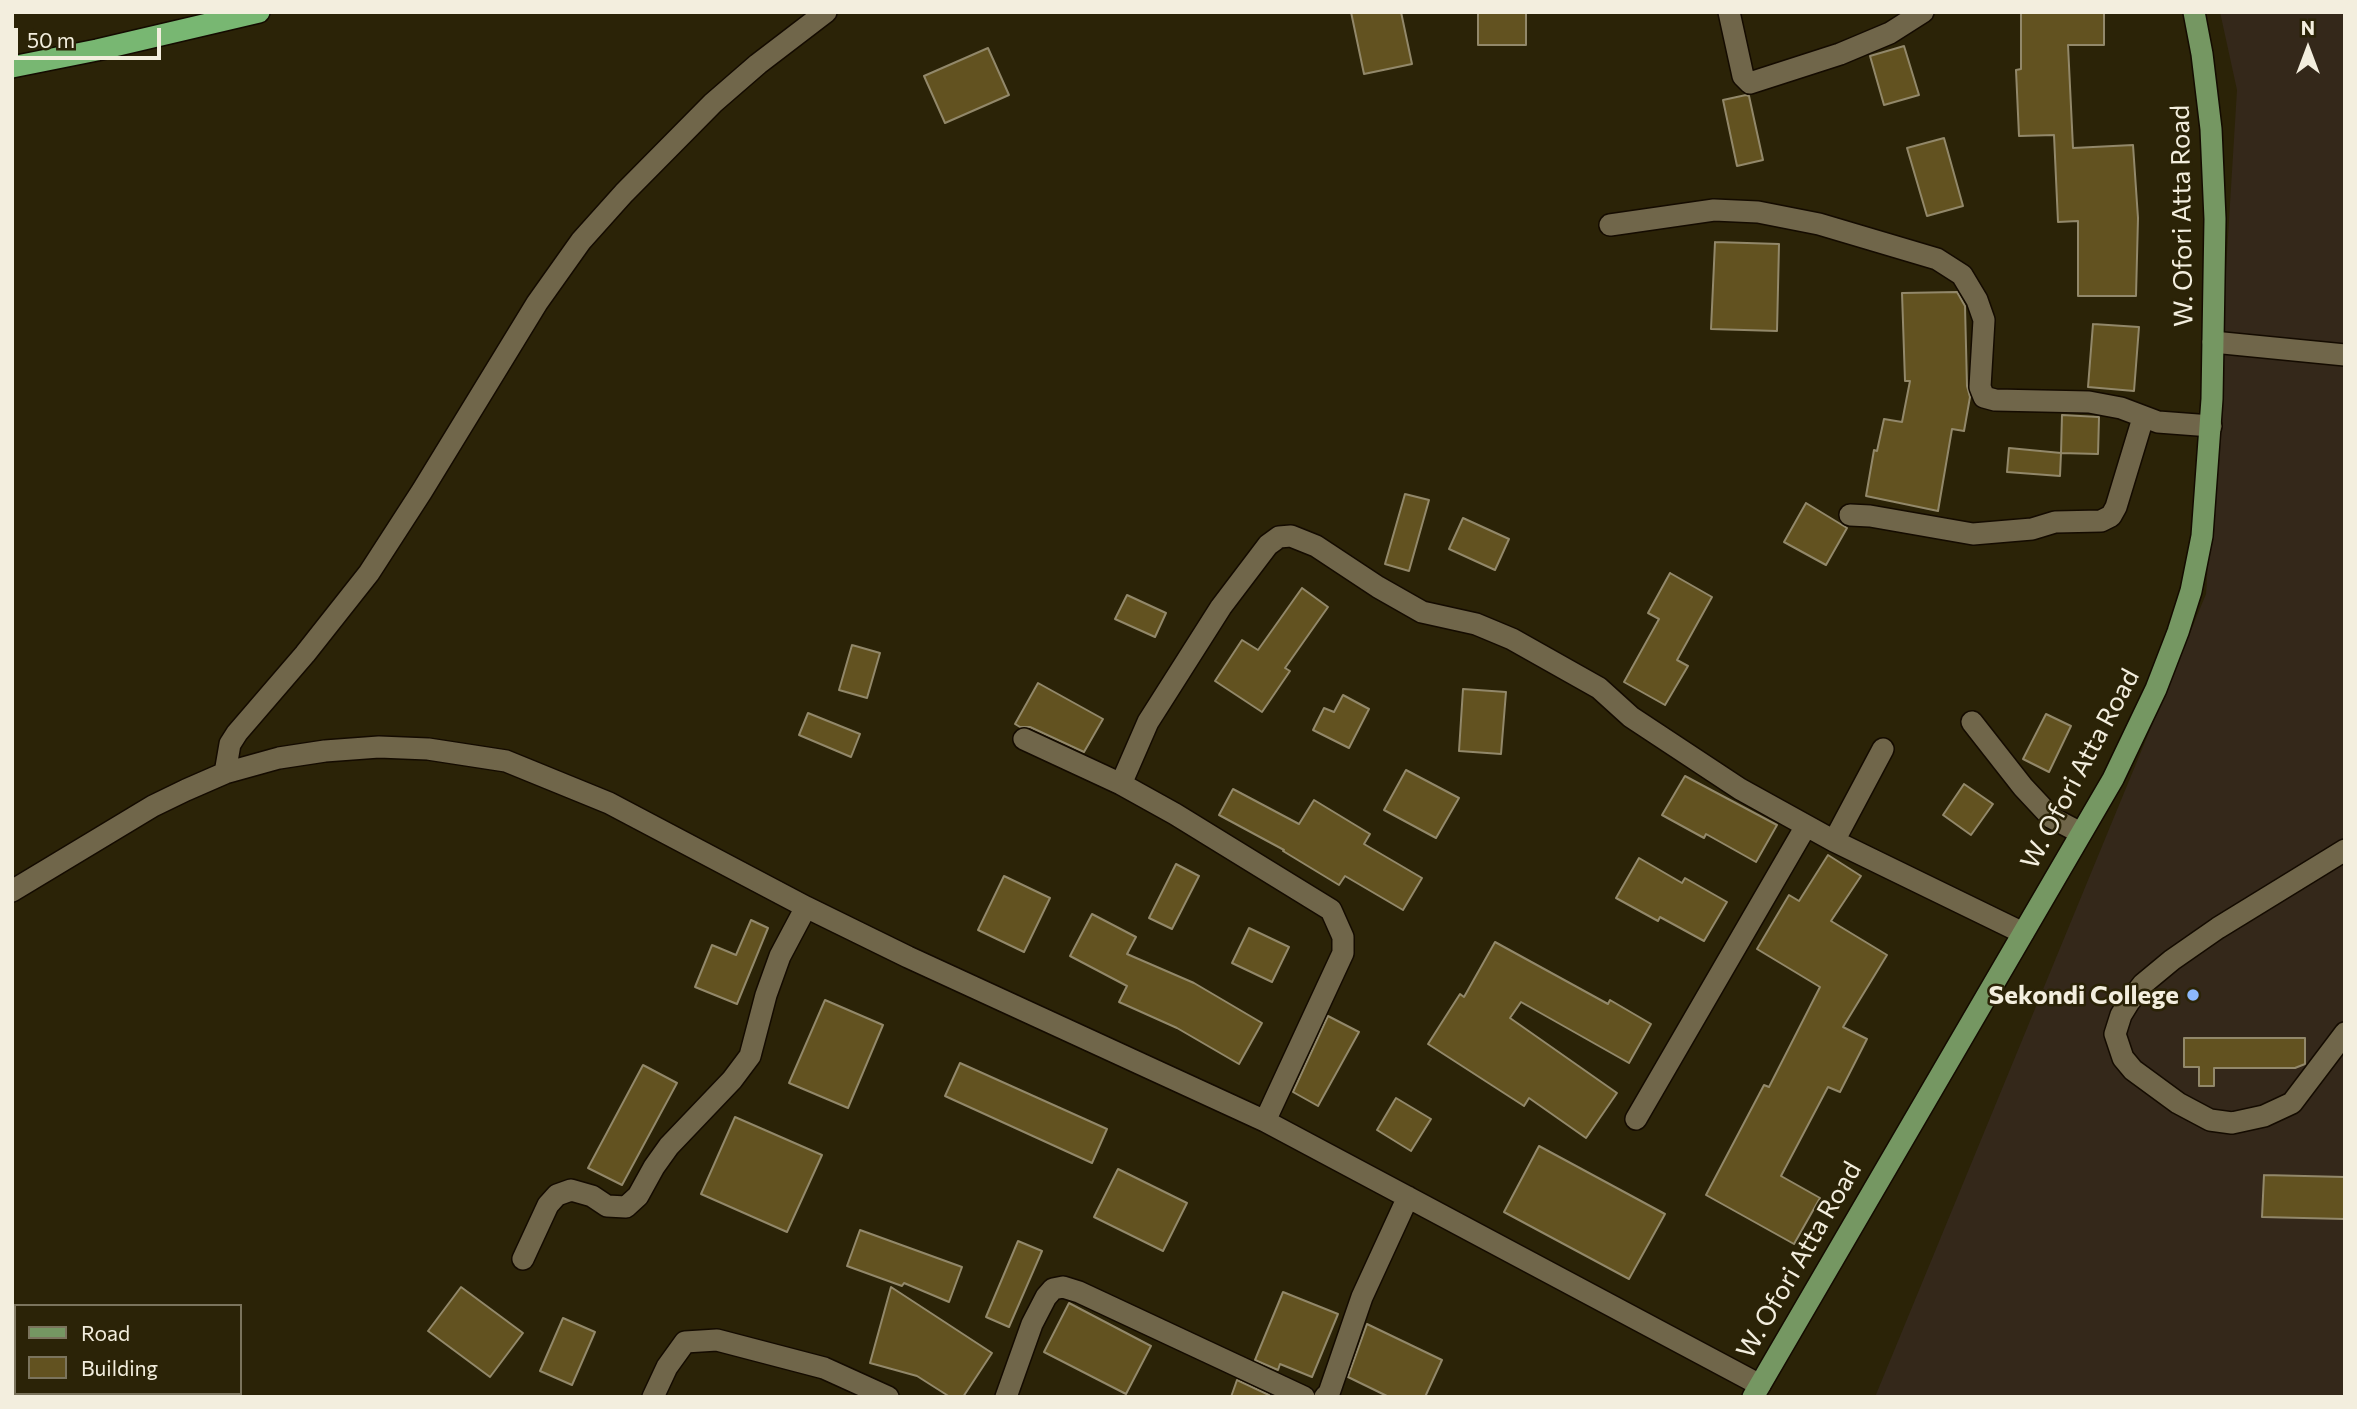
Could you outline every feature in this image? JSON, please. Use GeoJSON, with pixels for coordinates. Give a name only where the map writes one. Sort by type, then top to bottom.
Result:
{"type":"FeatureCollection","features":[{"type":"Feature","properties":{"kind":"highway"},"geometry":{"type":"LineString","coordinates":[[12,67],[260,12]]}},
{"type":"Feature","properties":{"kind":"main road","name":"W. Ofori Atta Road"},"geometry":{"type":"LineString","coordinates":[[1756,1391],[2113,779],[2156,689],[2182,622],[2202,536],[2211,426],[2213,342],[2215,219],[2211,129],[2194,12]]}},
{"type":"Feature","properties":{"kind":"street"},"geometry":{"type":"LineString","coordinates":[[225,773],[230,744],[237,733],[305,654],[369,573],[537,303],[581,241],[624,193],[713,103],[758,64],[826,12]]}},
{"type":"Feature","properties":{"kind":"street"},"geometry":{"type":"LineString","coordinates":[[1729,12],[1743,76],[1750,83],[1840,54],[1890,33],[1923,12]]}},
{"type":"Feature","properties":{"kind":"street"},"geometry":{"type":"LineString","coordinates":[[1610,225],[1714,210],[1758,212],[1819,223],[1937,259],[1962,275],[1984,320],[1980,387],[1984,397],[1995,400],[2089,402],[2121,408],[2158,422],[2211,426]]}},
{"type":"Feature","properties":{"kind":"street"},"geometry":{"type":"LineString","coordinates":[[2213,342],[2345,355]]}},
{"type":"Feature","properties":{"kind":"street"},"geometry":{"type":"LineString","coordinates":[[1850,514],[1973,534],[2032,529],[2064,521],[2101,521],[2112,516],[2116,507],[2143,418]]}},
{"type":"Feature","properties":{"kind":"street"},"geometry":{"type":"LineString","coordinates":[[1121,784],[1148,722],[1221,607],[1268,545],[1279,537],[1291,536],[1316,546],[1377,587],[1422,612],[1476,624],[1512,639],[1566,668],[1599,688],[1631,717],[1740,789],[1834,841],[2023,933]]}},
{"type":"Feature","properties":{"kind":"street"},"geometry":{"type":"LineString","coordinates":[[1972,722],[2023,787],[2052,818],[2081,833]]}},
{"type":"Feature","properties":{"kind":"street"},"geometry":{"type":"LineString","coordinates":[[1024,739],[1121,784],[1175,814],[1331,910],[1343,937],[1343,953],[1265,1121]]}},
{"type":"Feature","properties":{"kind":"street"},"geometry":{"type":"LineString","coordinates":[[12,891],[153,806],[225,773],[279,758],[379,747],[428,749],[506,761],[609,803],[806,907],[908,957],[1265,1121],[1408,1197],[1756,1391]]}},
{"type":"Feature","properties":{"kind":"street"},"geometry":{"type":"LineString","coordinates":[[1834,841],[1883,750]]}},
{"type":"Feature","properties":{"kind":"street"},"geometry":{"type":"LineString","coordinates":[[1636,1119],[1806,826]]}},
{"type":"Feature","properties":{"kind":"street"},"geometry":{"type":"LineString","coordinates":[[2345,850],[2218,928],[2172,960],[2143,984],[2129,1002],[2121,1015],[2115,1034],[2123,1058],[2133,1070],[2178,1103],[2210,1120],[2232,1123],[2264,1116],[2292,1103],[2345,1033]]}},
{"type":"Feature","properties":{"kind":"street"},"geometry":{"type":"LineString","coordinates":[[523,1259],[548,1205],[557,1195],[571,1190],[592,1196],[607,1206],[626,1207],[638,1196],[669,1146],[732,1080],[750,1056],[775,969],[806,907]]}},
{"type":"Feature","properties":{"kind":"street"},"geometry":{"type":"LineString","coordinates":[[1325,1397],[1329,1393],[1368,1284],[1408,1197]]}},
{"type":"Feature","properties":{"kind":"street"},"geometry":{"type":"LineString","coordinates":[[1006,1397],[1032,1324],[1046,1297],[1053,1289],[1063,1287],[1304,1397]]}},
{"type":"Feature","properties":{"kind":"street"},"geometry":{"type":"LineString","coordinates":[[653,1397],[667,1367],[685,1342],[717,1340],[824,1368],[888,1397]]}},
{"type":"Feature","properties":{"kind":"shaded area","name":"Sekondi College"},"geometry":{"type":"Polygon","coordinates":[[[2220,12],[2345,12],[2345,1397],[1875,1397],[2206,594],[2237,90],[2220,12]]]}},
{"type":"Feature","properties":{"kind":"building"},"geometry":{"type":"Polygon","coordinates":[[[1351,12],[1401,12],[1412,64],[1364,74],[1351,12]]]}},
{"type":"Feature","properties":{"kind":"building"},"geometry":{"type":"Polygon","coordinates":[[[1478,12],[1526,12],[1526,45],[1478,45],[1478,12]]]}},
{"type":"Feature","properties":{"kind":"building"},"geometry":{"type":"Polygon","coordinates":[[[2021,12],[2104,12],[2104,45],[2068,45],[2073,148],[2133,145],[2138,218],[2136,296],[2078,296],[2078,221],[2058,222],[2054,135],[2019,136],[2016,70],[2021,69],[2021,12]]]}},
{"type":"Feature","properties":{"kind":"building"},"geometry":{"type":"Polygon","coordinates":[[[1904,46],[1919,95],[1884,105],[1870,56],[1904,46]]]}},
{"type":"Feature","properties":{"kind":"building"},"geometry":{"type":"Polygon","coordinates":[[[988,48],[1009,95],[945,123],[924,76],[988,48]]]}},
{"type":"Feature","properties":{"kind":"building"},"geometry":{"type":"Polygon","coordinates":[[[1749,96],[1763,160],[1737,166],[1723,100],[1749,96]]]}},
{"type":"Feature","properties":{"kind":"building"},"geometry":{"type":"Polygon","coordinates":[[[1944,138],[1963,206],[1927,216],[1907,148],[1944,138]]]}},
{"type":"Feature","properties":{"kind":"building"},"geometry":{"type":"Polygon","coordinates":[[[1715,242],[1779,244],[1777,331],[1711,329],[1715,242]]]}},
{"type":"Feature","properties":{"kind":"building"},"geometry":{"type":"Polygon","coordinates":[[[1957,292],[1965,306],[1967,386],[1970,397],[1964,431],[1952,429],[1938,511],[1866,496],[1874,450],[1877,451],[1884,419],[1902,422],[1910,381],[1905,381],[1902,293],[1957,292]]]}},
{"type":"Feature","properties":{"kind":"building"},"geometry":{"type":"Polygon","coordinates":[[[2093,324],[2139,327],[2134,391],[2088,387],[2093,324]]]}},
{"type":"Feature","properties":{"kind":"building"},"geometry":{"type":"Polygon","coordinates":[[[2062,415],[2099,417],[2098,454],[2061,453],[2062,415]]]}},
{"type":"Feature","properties":{"kind":"building"},"geometry":{"type":"Polygon","coordinates":[[[2009,448],[2061,453],[2060,476],[2007,472],[2009,448]]]}},
{"type":"Feature","properties":{"kind":"building"},"geometry":{"type":"Polygon","coordinates":[[[1405,494],[1429,500],[1409,571],[1385,564],[1405,494]]]}},
{"type":"Feature","properties":{"kind":"building"},"geometry":{"type":"Polygon","coordinates":[[[1806,503],[1847,528],[1826,565],[1784,542],[1806,503]]]}},
{"type":"Feature","properties":{"kind":"building"},"geometry":{"type":"Polygon","coordinates":[[[1463,518],[1509,539],[1495,570],[1449,549],[1463,518]]]}},
{"type":"Feature","properties":{"kind":"building"},"geometry":{"type":"Polygon","coordinates":[[[1670,573],[1712,597],[1677,660],[1688,666],[1665,705],[1624,682],[1659,619],[1648,613],[1670,573]]]}},
{"type":"Feature","properties":{"kind":"building"},"geometry":{"type":"Polygon","coordinates":[[[1302,588],[1328,607],[1285,668],[1290,671],[1262,712],[1215,681],[1242,640],[1258,650],[1302,588]]]}},
{"type":"Feature","properties":{"kind":"building"},"geometry":{"type":"Polygon","coordinates":[[[1127,595],[1166,613],[1155,637],[1115,619],[1127,595]]]}},
{"type":"Feature","properties":{"kind":"building"},"geometry":{"type":"Polygon","coordinates":[[[852,645],[880,653],[867,698],[839,690],[852,645]]]}},
{"type":"Feature","properties":{"kind":"building"},"geometry":{"type":"Polygon","coordinates":[[[1038,683],[1103,719],[1084,752],[1030,727],[1015,724],[1038,683]]]}},
{"type":"Feature","properties":{"kind":"building"},"geometry":{"type":"Polygon","coordinates":[[[1463,689],[1506,692],[1501,754],[1459,751],[1463,689]]]}},
{"type":"Feature","properties":{"kind":"building"},"geometry":{"type":"Polygon","coordinates":[[[1343,695],[1369,709],[1349,748],[1313,730],[1324,708],[1334,712],[1343,695]]]}},
{"type":"Feature","properties":{"kind":"building"},"geometry":{"type":"Polygon","coordinates":[[[808,713],[860,734],[851,757],[799,735],[808,713]]]}},
{"type":"Feature","properties":{"kind":"building"},"geometry":{"type":"Polygon","coordinates":[[[2046,714],[2071,726],[2049,772],[2023,759],[2046,714]]]}},
{"type":"Feature","properties":{"kind":"building"},"geometry":{"type":"Polygon","coordinates":[[[1406,770],[1459,798],[1436,838],[1384,810],[1406,770]]]}},
{"type":"Feature","properties":{"kind":"building"},"geometry":{"type":"Polygon","coordinates":[[[1685,776],[1777,825],[1756,862],[1706,834],[1704,838],[1662,815],[1685,776]]]}},
{"type":"Feature","properties":{"kind":"building"},"geometry":{"type":"Polygon","coordinates":[[[1964,784],[1993,804],[1971,835],[1943,815],[1964,784]]]}},
{"type":"Feature","properties":{"kind":"building"},"geometry":{"type":"Polygon","coordinates":[[[1233,789],[1299,824],[1314,800],[1370,834],[1364,844],[1422,878],[1403,910],[1345,876],[1339,885],[1284,850],[1219,815],[1233,789]]]}},
{"type":"Feature","properties":{"kind":"building"},"geometry":{"type":"Polygon","coordinates":[[[1828,855],[1861,876],[1831,921],[1887,955],[1843,1027],[1867,1039],[1840,1092],[1828,1087],[1781,1176],[1820,1198],[1794,1244],[1706,1195],[1764,1085],[1769,1087],[1820,987],[1757,949],[1789,895],[1799,901],[1828,855]]]}},
{"type":"Feature","properties":{"kind":"building"},"geometry":{"type":"Polygon","coordinates":[[[1639,858],[1682,883],[1685,878],[1727,902],[1704,941],[1660,917],[1658,921],[1616,898],[1639,858]]]}},
{"type":"Feature","properties":{"kind":"building"},"geometry":{"type":"Polygon","coordinates":[[[1176,864],[1199,876],[1172,929],[1149,918],[1176,864]]]}},
{"type":"Feature","properties":{"kind":"building"},"geometry":{"type":"Polygon","coordinates":[[[1004,876],[1050,898],[1024,952],[978,930],[1004,876]]]}},
{"type":"Feature","properties":{"kind":"building"},"geometry":{"type":"Polygon","coordinates":[[[1092,914],[1136,937],[1127,954],[1194,983],[1262,1023],[1239,1064],[1177,1028],[1119,1002],[1127,986],[1070,956],[1092,914]]]}},
{"type":"Feature","properties":{"kind":"building"},"geometry":{"type":"Polygon","coordinates":[[[751,920],[768,928],[737,1004],[695,987],[712,945],[736,955],[751,920]]]}},
{"type":"Feature","properties":{"kind":"building"},"geometry":{"type":"Polygon","coordinates":[[[1249,928],[1289,947],[1272,982],[1232,963],[1249,928]]]}},
{"type":"Feature","properties":{"kind":"building"},"geometry":{"type":"Polygon","coordinates":[[[1495,942],[1608,1004],[1610,1000],[1651,1024],[1629,1063],[1521,1002],[1510,1018],[1617,1093],[1586,1138],[1529,1098],[1524,1106],[1428,1044],[1460,994],[1464,997],[1495,942]]]}},
{"type":"Feature","properties":{"kind":"building"},"geometry":{"type":"Polygon","coordinates":[[[825,1000],[883,1025],[848,1108],[789,1083],[825,1000]]]}},
{"type":"Feature","properties":{"kind":"building"},"geometry":{"type":"Polygon","coordinates":[[[1328,1016],[1359,1032],[1318,1106],[1293,1092],[1328,1016]]]}},
{"type":"Feature","properties":{"kind":"building"},"geometry":{"type":"Polygon","coordinates":[[[2184,1038],[2305,1038],[2305,1064],[2295,1068],[2214,1068],[2214,1086],[2199,1086],[2199,1067],[2184,1067],[2184,1038]]]}},
{"type":"Feature","properties":{"kind":"building"},"geometry":{"type":"Polygon","coordinates":[[[960,1063],[1107,1129],[1092,1163],[945,1096],[960,1063]]]}},
{"type":"Feature","properties":{"kind":"building"},"geometry":{"type":"Polygon","coordinates":[[[643,1065],[677,1083],[622,1185],[588,1168],[643,1065]]]}},
{"type":"Feature","properties":{"kind":"building"},"geometry":{"type":"Polygon","coordinates":[[[1396,1098],[1431,1119],[1411,1151],[1377,1130],[1396,1098]]]}},
{"type":"Feature","properties":{"kind":"building"},"geometry":{"type":"Polygon","coordinates":[[[735,1117],[822,1155],[787,1232],[701,1194],[735,1117]]]}},
{"type":"Feature","properties":{"kind":"building"},"geometry":{"type":"Polygon","coordinates":[[[1539,1146],[1665,1214],[1629,1279],[1504,1212],[1539,1146]]]}},
{"type":"Feature","properties":{"kind":"building"},"geometry":{"type":"Polygon","coordinates":[[[1118,1169],[1187,1203],[1163,1251],[1094,1217],[1118,1169]]]}},
{"type":"Feature","properties":{"kind":"building"},"geometry":{"type":"Polygon","coordinates":[[[2264,1175],[2345,1177],[2345,1219],[2262,1217],[2264,1175]]]}},
{"type":"Feature","properties":{"kind":"building"},"geometry":{"type":"Polygon","coordinates":[[[860,1230],[962,1267],[949,1302],[904,1283],[902,1286],[847,1266],[860,1230]]]}},
{"type":"Feature","properties":{"kind":"building"},"geometry":{"type":"Polygon","coordinates":[[[1018,1241],[1042,1251],[1009,1327],[986,1317],[1018,1241]]]}},
{"type":"Feature","properties":{"kind":"building"},"geometry":{"type":"Polygon","coordinates":[[[461,1287],[523,1333],[490,1377],[428,1331],[461,1287]]]}},
{"type":"Feature","properties":{"kind":"building"},"geometry":{"type":"Polygon","coordinates":[[[891,1287],[992,1353],[963,1397],[950,1397],[917,1376],[870,1363],[891,1287]]]}},
{"type":"Feature","properties":{"kind":"building"},"geometry":{"type":"Polygon","coordinates":[[[1283,1292],[1338,1314],[1312,1377],[1280,1364],[1278,1370],[1255,1360],[1283,1292]]]}},
{"type":"Feature","properties":{"kind":"building"},"geometry":{"type":"Polygon","coordinates":[[[1069,1303],[1151,1346],[1126,1394],[1044,1352],[1069,1303]]]}},
{"type":"Feature","properties":{"kind":"building"},"geometry":{"type":"Polygon","coordinates":[[[563,1318],[595,1332],[572,1385],[540,1371],[563,1318]]]}},
{"type":"Feature","properties":{"kind":"building"},"geometry":{"type":"Polygon","coordinates":[[[1367,1324],[1442,1360],[1425,1397],[1389,1397],[1348,1377],[1367,1324]]]}},
{"type":"Feature","properties":{"kind":"building"},"geometry":{"type":"Polygon","coordinates":[[[1237,1380],[1269,1395],[1268,1397],[1231,1397],[1237,1380]]]}},
{"type":"Feature","properties":{"kind":"place","name":"Sekondi College"},"geometry":{"type":"Point","coordinates":[2193,995]}}]}
